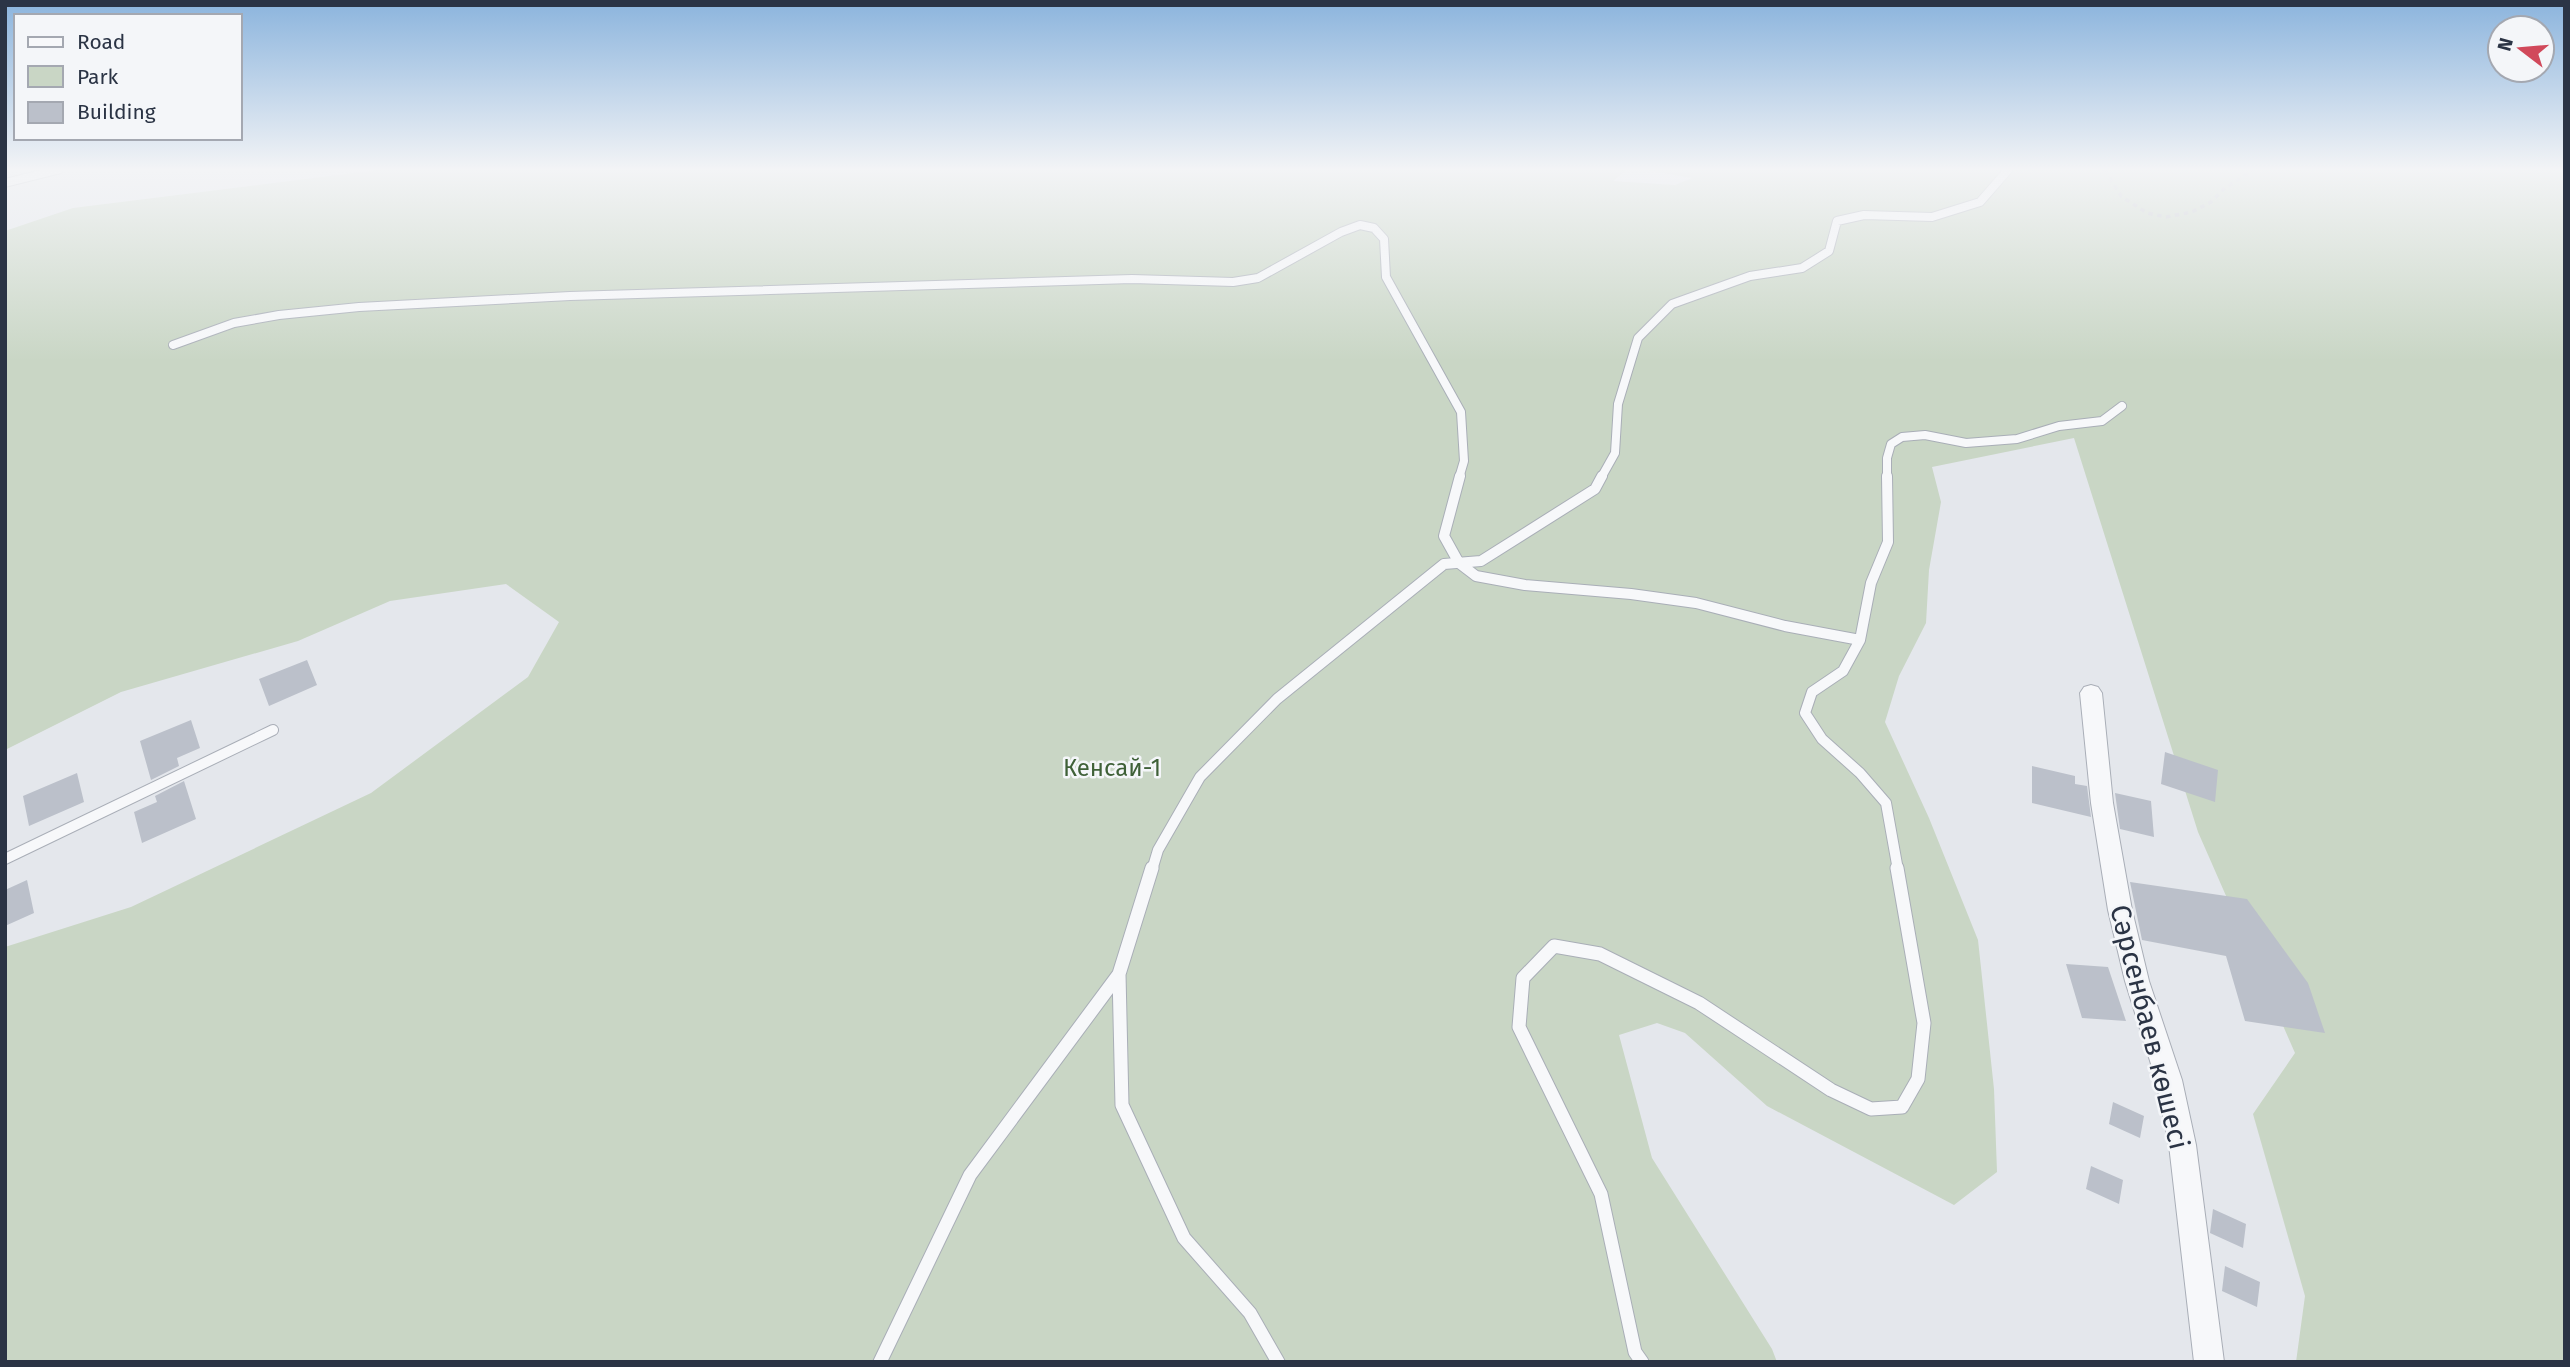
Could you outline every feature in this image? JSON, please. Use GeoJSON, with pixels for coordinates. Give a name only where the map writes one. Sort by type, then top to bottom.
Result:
{"type":"FeatureCollection","features":[{"type":"Feature","properties":{"kind":"street","name":"Сәрсенбаев көшесі"},"geometry":{"type":"LineString","coordinates":[[2091,693],[2098,785],[2108,855],[2138,983],[2177,1111],[2196,1235],[2209,1362]]}},
{"type":"Feature","properties":{"kind":"lane"},"geometry":{"type":"LineString","coordinates":[[173,345],[234,323],[279,315],[359,307],[570,296],[1132,279],[1234,282],[1258,278],[1338,234]]}},
{"type":"Feature","properties":{"kind":"lane"},"geometry":{"type":"LineString","coordinates":[[1379,234],[1384,239],[1386,277],[1404,314],[1461,412],[1464,461],[1444,536],[1459,563],[1476,576],[1525,585],[1631,594],[1696,603],[1785,626],[1860,640]]}},
{"type":"Feature","properties":{"kind":"lane"},"geometry":{"type":"LineString","coordinates":[[1278,1362],[1250,1313],[1184,1238],[1122,1105],[1119,974],[1158,850],[1199,777],[1277,699],[1444,564],[1481,561],[1595,489],[1615,453],[1618,404],[1638,338],[1672,304],[1750,276],[1802,268],[1829,251],[1834,234]]}},
{"type":"Feature","properties":{"kind":"lane"},"geometry":{"type":"LineString","coordinates":[[1642,1362],[1635,1352],[1601,1194],[1519,1027],[1523,978],[1554,946],[1600,954],[1699,1003],[1831,1090],[1871,1109],[1902,1107],[1918,1079],[1924,1023],[1886,803],[1860,774],[1822,739],[1805,713],[1812,692],[1843,671],[1860,640],[1871,583],[1888,542],[1888,458],[1891,444],[1902,437],[1924,435],[1966,443],[2017,439],[2059,426],[2102,421],[2122,406]]}},
{"type":"Feature","properties":{"kind":"lane"},"geometry":{"type":"LineString","coordinates":[[5,859],[273,730]]}},
{"type":"Feature","properties":{"kind":"lane"},"geometry":{"type":"LineString","coordinates":[[880,1362],[970,1175],[1119,974]]}},
{"type":"Feature","properties":{"kind":"green space","name":"Кенсай-1"},"geometry":{"type":"Polygon","coordinates":[[[5,234],[2565,234],[2565,1362],[2296,1362],[2305,1296],[2253,1114],[2295,1053],[2198,832],[2074,438],[1932,467],[1941,502],[1929,570],[1926,623],[1899,676],[1885,722],[1929,818],[1978,940],[1994,1089],[1997,1172],[1954,1205],[1767,1106],[1685,1033],[1657,1023],[1619,1035],[1652,1158],[1772,1349],[1777,1362],[5,1362],[5,947],[131,907],[371,793],[528,677],[559,622],[506,584],[390,601],[298,641],[121,692],[5,750],[5,234]]]}},
{"type":"Feature","properties":{"kind":"building"},"geometry":{"type":"Polygon","coordinates":[[[307,660],[317,685],[269,706],[259,679],[307,660]]]}},
{"type":"Feature","properties":{"kind":"building"},"geometry":{"type":"Polygon","coordinates":[[[191,720],[200,748],[177,758],[179,766],[151,780],[140,741],[191,720]]]}},
{"type":"Feature","properties":{"kind":"building"},"geometry":{"type":"Polygon","coordinates":[[[2165,752],[2218,770],[2215,802],[2161,784],[2165,752]]]}},
{"type":"Feature","properties":{"kind":"building"},"geometry":{"type":"Polygon","coordinates":[[[2032,766],[2075,776],[2075,784],[2087,786],[2091,817],[2032,803],[2032,766]]]}},
{"type":"Feature","properties":{"kind":"building"},"geometry":{"type":"Polygon","coordinates":[[[77,773],[84,802],[29,826],[23,796],[77,773]]]}},
{"type":"Feature","properties":{"kind":"building"},"geometry":{"type":"Polygon","coordinates":[[[184,781],[196,819],[142,843],[134,812],[157,802],[155,796],[184,781]]]}},
{"type":"Feature","properties":{"kind":"building"},"geometry":{"type":"Polygon","coordinates":[[[2115,793],[2151,801],[2154,837],[2120,829],[2115,793]]]}},
{"type":"Feature","properties":{"kind":"building"},"geometry":{"type":"Polygon","coordinates":[[[27,880],[34,913],[5,926],[5,890],[27,880]]]}},
{"type":"Feature","properties":{"kind":"building"},"geometry":{"type":"Polygon","coordinates":[[[2130,882],[2247,899],[2308,983],[2325,1033],[2245,1021],[2226,956],[2142,940],[2130,882]]]}},
{"type":"Feature","properties":{"kind":"building"},"geometry":{"type":"Polygon","coordinates":[[[2066,964],[2108,967],[2126,1021],[2082,1018],[2066,964]]]}},
{"type":"Feature","properties":{"kind":"building"},"geometry":{"type":"Polygon","coordinates":[[[2113,1102],[2144,1116],[2140,1138],[2109,1124],[2113,1102]]]}},
{"type":"Feature","properties":{"kind":"building"},"geometry":{"type":"Polygon","coordinates":[[[2091,1166],[2123,1180],[2119,1204],[2086,1189],[2091,1166]]]}},
{"type":"Feature","properties":{"kind":"building"},"geometry":{"type":"Polygon","coordinates":[[[2213,1209],[2246,1224],[2243,1248],[2210,1233],[2213,1209]]]}},
{"type":"Feature","properties":{"kind":"building"},"geometry":{"type":"Polygon","coordinates":[[[2225,1266],[2260,1282],[2257,1307],[2222,1291],[2225,1266]]]}}]}
